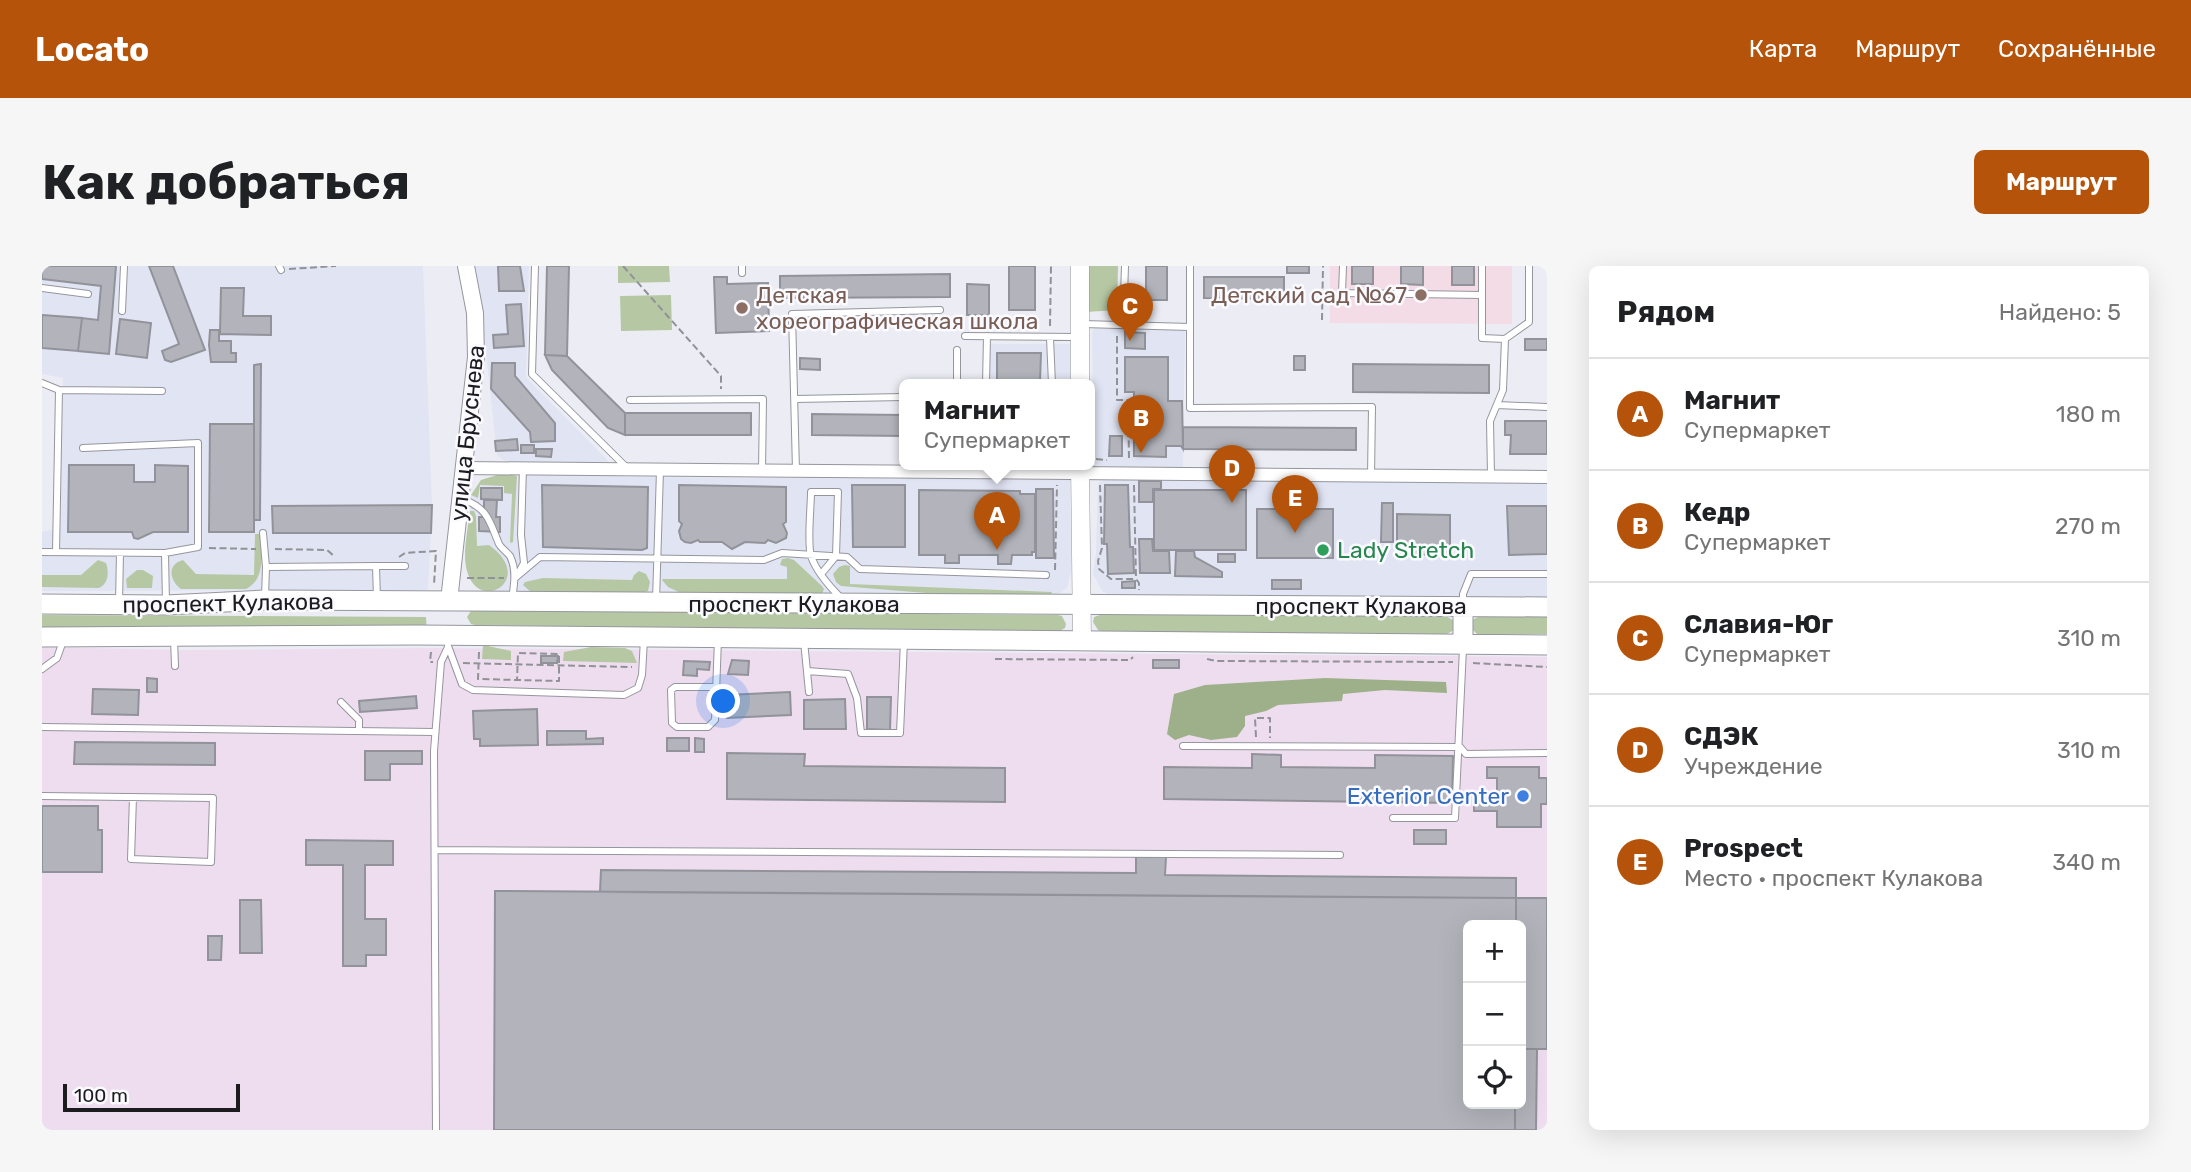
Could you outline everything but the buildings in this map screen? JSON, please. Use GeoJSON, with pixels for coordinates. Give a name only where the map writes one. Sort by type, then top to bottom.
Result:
{"type":"FeatureCollection","features":[{"type":"Feature","properties":{"kind":"main road"},"geometry":{"type":"LineString","coordinates":[[1080,266],[1080,379]]}},
{"type":"Feature","properties":{"kind":"main road"},"geometry":{"type":"LineString","coordinates":[[1082,641],[1080,606],[1085,470]]}},
{"type":"Feature","properties":{"kind":"main road"},"geometry":{"type":"LineString","coordinates":[[441,597],[448,641]]}},
{"type":"Feature","properties":{"kind":"main road","name":"проспект Кулакова"},"geometry":{"type":"LineString","coordinates":[[42,604],[166,605],[265,600],[377,601],[441,597],[512,602],[1547,607]]}},
{"type":"Feature","properties":{"kind":"main road"},"geometry":{"type":"LineString","coordinates":[[1463,607],[1463,653]]}},
{"type":"Feature","properties":{"kind":"main road","name":"проспект Кулакова"},"geometry":{"type":"LineString","coordinates":[[42,636],[448,641],[644,637],[1082,641],[1463,653],[1547,645]]}},
{"type":"Feature","properties":{"kind":"street","name":"улица Бруснева"},"geometry":{"type":"LineString","coordinates":[[441,597],[460,498],[477,334],[466,266]]}},
{"type":"Feature","properties":{"kind":"street"},"geometry":{"type":"LineString","coordinates":[[464,468],[926,470]]}},
{"type":"Feature","properties":{"kind":"street"},"geometry":{"type":"LineString","coordinates":[[1092,470],[1100,474],[1547,477]]}},
{"type":"Feature","properties":{"kind":"lane"},"geometry":{"type":"LineString","coordinates":[[122,311],[124,266]]}},
{"type":"Feature","properties":{"kind":"lane"},"geometry":{"type":"LineString","coordinates":[[535,266],[532,374],[628,469]]}},
{"type":"Feature","properties":{"kind":"lane"},"geometry":{"type":"LineString","coordinates":[[1120,325],[1125,266]]}},
{"type":"Feature","properties":{"kind":"lane"},"geometry":{"type":"LineString","coordinates":[[1190,266],[1190,408],[1372,407],[1371,476]]}},
{"type":"Feature","properties":{"kind":"lane"},"geometry":{"type":"LineString","coordinates":[[1343,266],[1342,293],[1482,295]]}},
{"type":"Feature","properties":{"kind":"lane"},"geometry":{"type":"LineString","coordinates":[[1482,266],[1482,338],[1505,339],[1529,322],[1530,266]]}},
{"type":"Feature","properties":{"kind":"lane"},"geometry":{"type":"LineString","coordinates":[[42,288],[88,294]]}},
{"type":"Feature","properties":{"kind":"lane"},"geometry":{"type":"LineString","coordinates":[[796,471],[792,314],[940,310]]}},
{"type":"Feature","properties":{"kind":"lane"},"geometry":{"type":"LineString","coordinates":[[965,336],[1050,338],[1120,325],[1190,327]]}},
{"type":"Feature","properties":{"kind":"lane"},"geometry":{"type":"LineString","coordinates":[[986,379],[987,336]]}},
{"type":"Feature","properties":{"kind":"lane"},"geometry":{"type":"LineString","coordinates":[[1050,338],[1052,379]]}},
{"type":"Feature","properties":{"kind":"lane"},"geometry":{"type":"LineString","coordinates":[[1491,477],[1490,421],[1503,390],[1505,339]]}},
{"type":"Feature","properties":{"kind":"lane"},"geometry":{"type":"LineString","coordinates":[[957,350],[957,379]]}},
{"type":"Feature","properties":{"kind":"lane"},"geometry":{"type":"LineString","coordinates":[[42,383],[59,390],[162,391]]}},
{"type":"Feature","properties":{"kind":"lane"},"geometry":{"type":"LineString","coordinates":[[56,552],[59,390]]}},
{"type":"Feature","properties":{"kind":"lane"},"geometry":{"type":"LineString","coordinates":[[794,399],[899,397]]}},
{"type":"Feature","properties":{"kind":"lane"},"geometry":{"type":"LineString","coordinates":[[631,400],[763,399],[762,471]]}},
{"type":"Feature","properties":{"kind":"lane"},"geometry":{"type":"LineString","coordinates":[[1497,405],[1547,407]]}},
{"type":"Feature","properties":{"kind":"lane"},"geometry":{"type":"LineString","coordinates":[[42,552],[165,553],[198,547],[198,443],[83,447]]}},
{"type":"Feature","properties":{"kind":"lane"},"geometry":{"type":"LineString","coordinates":[[515,578],[524,563],[521,535],[523,468]]}},
{"type":"Feature","properties":{"kind":"lane"},"geometry":{"type":"LineString","coordinates":[[656,603],[660,470]]}},
{"type":"Feature","properties":{"kind":"lane"},"geometry":{"type":"LineString","coordinates":[[821,573],[836,556],[838,492],[811,492],[811,555],[821,573],[847,604]]}},
{"type":"Feature","properties":{"kind":"lane"},"geometry":{"type":"LineString","coordinates":[[460,498],[480,506],[498,535],[499,544],[509,556],[515,578],[512,602]]}},
{"type":"Feature","properties":{"kind":"lane"},"geometry":{"type":"LineString","coordinates":[[264,533],[265,600]]}},
{"type":"Feature","properties":{"kind":"lane"},"geometry":{"type":"LineString","coordinates":[[119,604],[120,552]]}},
{"type":"Feature","properties":{"kind":"lane"},"geometry":{"type":"LineString","coordinates":[[165,553],[166,605]]}},
{"type":"Feature","properties":{"kind":"lane"},"geometry":{"type":"LineString","coordinates":[[515,578],[540,557],[764,560],[782,553],[847,557],[860,569],[1046,575]]}},
{"type":"Feature","properties":{"kind":"lane"},"geometry":{"type":"LineString","coordinates":[[376,566],[377,601]]}},
{"type":"Feature","properties":{"kind":"lane"},"geometry":{"type":"LineString","coordinates":[[266,567],[405,566]]}},
{"type":"Feature","properties":{"kind":"lane"},"geometry":{"type":"LineString","coordinates":[[1463,607],[1463,594],[1471,573],[1547,574]]}},
{"type":"Feature","properties":{"kind":"lane"},"geometry":{"type":"LineString","coordinates":[[42,669],[57,658],[64,637]]}},
{"type":"Feature","properties":{"kind":"lane"},"geometry":{"type":"LineString","coordinates":[[174,637],[175,666]]}},
{"type":"Feature","properties":{"kind":"lane"},"geometry":{"type":"LineString","coordinates":[[448,641],[462,684],[472,690],[624,695],[638,688],[642,676],[644,637]]}},
{"type":"Feature","properties":{"kind":"lane"},"geometry":{"type":"LineString","coordinates":[[716,687],[676,687],[671,690],[672,723],[677,727],[708,727],[715,720],[718,638]]}},
{"type":"Feature","properties":{"kind":"lane"},"geometry":{"type":"LineString","coordinates":[[804,639],[809,692]]}},
{"type":"Feature","properties":{"kind":"lane"},"geometry":{"type":"LineString","coordinates":[[807,671],[848,674],[857,698],[861,733],[900,733],[904,640]]}},
{"type":"Feature","properties":{"kind":"lane"},"geometry":{"type":"LineString","coordinates":[[436,1130],[435,732],[441,662],[448,641]]}},
{"type":"Feature","properties":{"kind":"lane"},"geometry":{"type":"LineString","coordinates":[[1393,818],[1455,818],[1463,653]]}},
{"type":"Feature","properties":{"kind":"lane"},"geometry":{"type":"LineString","coordinates":[[341,702],[359,720],[359,730]]}},
{"type":"Feature","properties":{"kind":"lane"},"geometry":{"type":"LineString","coordinates":[[42,727],[435,732]]}},
{"type":"Feature","properties":{"kind":"lane"},"geometry":{"type":"LineString","coordinates":[[1183,746],[1460,747],[1466,754],[1547,753]]}},
{"type":"Feature","properties":{"kind":"lane"},"geometry":{"type":"LineString","coordinates":[[42,796],[133,797],[213,798],[211,862],[131,859],[133,797]]}},
{"type":"Feature","properties":{"kind":"lane"},"geometry":{"type":"LineString","coordinates":[[435,850],[1340,855]]}},
{"type":"Feature","properties":{"kind":"path"},"geometry":{"type":"LineString","coordinates":[[280,268],[336,266]]}},
{"type":"Feature","properties":{"kind":"path"},"geometry":{"type":"LineString","coordinates":[[623,266],[721,376],[722,399]]}},
{"type":"Feature","properties":{"kind":"path"},"geometry":{"type":"LineString","coordinates":[[1050,338],[1051,266]]}},
{"type":"Feature","properties":{"kind":"path"},"geometry":{"type":"LineString","coordinates":[[1322,320],[1323,266]]}},
{"type":"Feature","properties":{"kind":"path"},"geometry":{"type":"LineString","coordinates":[[1120,325],[1117,400],[1128,400],[1129,464],[1134,474],[1136,579],[1139,592]]}},
{"type":"Feature","properties":{"kind":"path"},"geometry":{"type":"LineString","coordinates":[[1101,460],[1102,548],[1098,561],[1099,569],[1111,579],[1136,579]]}},
{"type":"Feature","properties":{"kind":"path"},"geometry":{"type":"LineString","coordinates":[[1095,462],[1101,460],[1115,462]]}},
{"type":"Feature","properties":{"kind":"path"},"geometry":{"type":"LineString","coordinates":[[1055,579],[1056,470]]}},
{"type":"Feature","properties":{"kind":"path"},"geometry":{"type":"LineString","coordinates":[[202,549],[327,550],[335,557]]}},
{"type":"Feature","properties":{"kind":"path"},"geometry":{"type":"LineString","coordinates":[[398,557],[405,553],[436,551],[441,597]]}},
{"type":"Feature","properties":{"kind":"path"},"geometry":{"type":"LineString","coordinates":[[1055,568],[1063,569]]}},
{"type":"Feature","properties":{"kind":"path"},"geometry":{"type":"LineString","coordinates":[[464,578],[515,578]]}},
{"type":"Feature","properties":{"kind":"path"},"geometry":{"type":"LineString","coordinates":[[431,647],[430,662],[441,662]]}},
{"type":"Feature","properties":{"kind":"path"},"geometry":{"type":"LineString","coordinates":[[478,679],[517,680],[559,681],[559,654],[518,653],[517,680]]}},
{"type":"Feature","properties":{"kind":"path"},"geometry":{"type":"LineString","coordinates":[[995,659],[1130,660],[1138,653]]}},
{"type":"Feature","properties":{"kind":"path"},"geometry":{"type":"LineString","coordinates":[[1278,662],[1463,653],[1547,667]]}},
{"type":"Feature","properties":{"kind":"path"},"geometry":{"type":"LineString","coordinates":[[454,662],[637,667]]}},
{"type":"Feature","properties":{"kind":"path"},"geometry":{"type":"LineString","coordinates":[[1255,718],[1270,718],[1270,738],[1263,738],[1256,738],[1255,718]]}},
{"type":"Feature","properties":{"kind":"shaded area"},"geometry":{"type":"Polygon","coordinates":[[[42,266],[423,266],[432,505],[428,590],[42,591],[42,532],[60,528],[63,378],[42,374],[42,266]]]}},
{"type":"Feature","properties":{"kind":"shaded area"},"geometry":{"type":"Polygon","coordinates":[[[474,266],[529,266],[526,377],[624,477],[982,479],[982,470],[1070,470],[1071,571],[1067,588],[1056,596],[487,593],[472,582],[467,571],[471,495],[481,480],[504,473],[506,463],[497,455],[474,266]]]}},
{"type":"Feature","properties":{"kind":"shaded area","name":"Детский сад №67"},"geometry":{"type":"Polygon","coordinates":[[[1330,266],[1512,266],[1512,324],[1330,323],[1330,266]]]}},
{"type":"Feature","properties":{"kind":"shaded area"},"geometry":{"type":"Polygon","coordinates":[[[1095,327],[1185,329],[1183,467],[1108,468],[1095,463],[1092,332],[1095,327]]]}},
{"type":"Feature","properties":{"kind":"shaded area"},"geometry":{"type":"Polygon","coordinates":[[[983,344],[1070,344],[1070,379],[983,379],[983,344]]]}},
{"type":"Feature","properties":{"kind":"shaded area"},"geometry":{"type":"Polygon","coordinates":[[[1106,478],[1547,482],[1547,600],[1115,597],[1102,591],[1093,574],[1098,483],[1106,478]]]}},
{"type":"Feature","properties":{"kind":"shaded area"},"geometry":{"type":"Polygon","coordinates":[[[42,647],[1547,657],[1547,1130],[42,1130],[42,647]]]}},
{"type":"Feature","properties":{"kind":"green space"},"geometry":{"type":"Polygon","coordinates":[[[618,266],[669,266],[670,282],[618,283],[618,266]]]}},
{"type":"Feature","properties":{"kind":"green space"},"geometry":{"type":"Polygon","coordinates":[[[1086,266],[1118,266],[1117,310],[1086,312],[1086,266]]]}},
{"type":"Feature","properties":{"kind":"green space"},"geometry":{"type":"Polygon","coordinates":[[[671,295],[672,330],[621,331],[620,296],[671,295]]]}},
{"type":"Feature","properties":{"kind":"green space"},"geometry":{"type":"Polygon","coordinates":[[[504,473],[517,476],[511,543],[512,494],[504,493],[504,486],[480,485],[478,498],[471,495],[481,480],[504,473]]]}},
{"type":"Feature","properties":{"kind":"green space"},"geometry":{"type":"Polygon","coordinates":[[[470,511],[474,511],[476,516],[477,546],[489,545],[502,558],[508,570],[506,580],[492,591],[482,590],[473,584],[467,571],[465,549],[470,511]]]}},
{"type":"Feature","properties":{"kind":"green space"},"geometry":{"type":"Polygon","coordinates":[[[255,534],[261,534],[260,572],[257,579],[246,589],[181,589],[174,581],[172,569],[183,560],[196,574],[254,575],[255,534]]]}},
{"type":"Feature","properties":{"kind":"green space"},"geometry":{"type":"Polygon","coordinates":[[[782,559],[794,560],[822,586],[822,594],[683,594],[668,587],[662,580],[787,579],[787,567],[780,565],[782,559]]]}},
{"type":"Feature","properties":{"kind":"green space"},"geometry":{"type":"Polygon","coordinates":[[[98,560],[106,563],[108,574],[105,583],[99,588],[42,587],[42,575],[81,575],[98,560]]]}},
{"type":"Feature","properties":{"kind":"green space"},"geometry":{"type":"Polygon","coordinates":[[[845,565],[850,566],[850,584],[1052,592],[1050,596],[950,595],[841,586],[833,574],[845,565]]]}},
{"type":"Feature","properties":{"kind":"green space"},"geometry":{"type":"Polygon","coordinates":[[[137,570],[143,570],[153,576],[152,588],[127,588],[126,579],[137,570]]]}},
{"type":"Feature","properties":{"kind":"green space"},"geometry":{"type":"Polygon","coordinates":[[[639,571],[646,574],[650,582],[648,591],[642,593],[531,592],[523,585],[525,582],[543,578],[632,580],[639,571]]]}},
{"type":"Feature","properties":{"kind":"green space"},"geometry":{"type":"Polygon","coordinates":[[[471,611],[1058,615],[1062,616],[1066,624],[1065,628],[1058,632],[475,625],[471,624],[467,617],[471,611]]]}},
{"type":"Feature","properties":{"kind":"green space"},"geometry":{"type":"Polygon","coordinates":[[[1103,614],[1446,616],[1454,621],[1454,630],[1447,634],[1103,632],[1098,630],[1093,622],[1094,617],[1103,614]]]}},
{"type":"Feature","properties":{"kind":"green space"},"geometry":{"type":"Polygon","coordinates":[[[42,615],[426,617],[427,632],[42,628],[42,615]]]}},
{"type":"Feature","properties":{"kind":"green space"},"geometry":{"type":"Polygon","coordinates":[[[1480,616],[1547,616],[1547,634],[1477,634],[1471,628],[1472,620],[1480,616]]]}},
{"type":"Feature","properties":{"kind":"green space"},"geometry":{"type":"Polygon","coordinates":[[[483,645],[511,651],[511,660],[482,659],[483,645]]]}},
{"type":"Feature","properties":{"kind":"green space"},"geometry":{"type":"Polygon","coordinates":[[[591,647],[625,648],[632,651],[637,663],[563,661],[564,652],[591,647]]]}},
{"type":"Feature","properties":{"kind":"green space"},"geometry":{"type":"Polygon","coordinates":[[[1325,678],[1446,682],[1447,693],[1385,690],[1343,694],[1342,701],[1278,705],[1245,716],[1245,726],[1237,737],[1211,740],[1189,735],[1175,740],[1167,734],[1174,694],[1205,685],[1325,678]]]}},
{"type":"Feature","properties":{"kind":"place","name":"Детский сад №67"},"geometry":{"type":"Point","coordinates":[1421,295]}},
{"type":"Feature","properties":{"kind":"place","name":"Детская хореографическая школа"},"geometry":{"type":"Point","coordinates":[742,308]}},
{"type":"Feature","properties":{"kind":"place","name":"Славия-Юг"},"geometry":{"type":"Point","coordinates":[1130,341]}},
{"type":"Feature","properties":{"kind":"place","name":"Кедр"},"geometry":{"type":"Point","coordinates":[1141,453]}},
{"type":"Feature","properties":{"kind":"place","name":"СДЭК"},"geometry":{"type":"Point","coordinates":[1232,503]}},
{"type":"Feature","properties":{"kind":"place","name":"Prospect"},"geometry":{"type":"Point","coordinates":[1295,533]}},
{"type":"Feature","properties":{"kind":"place","name":"Магнит"},"geometry":{"type":"Point","coordinates":[997,550]}},
{"type":"Feature","properties":{"kind":"place","name":"Lady Stretch"},"geometry":{"type":"Point","coordinates":[1323,550]}},
{"type":"Feature","properties":{"kind":"place","name":"Exterior Center"},"geometry":{"type":"Point","coordinates":[1523,796]}}]}
